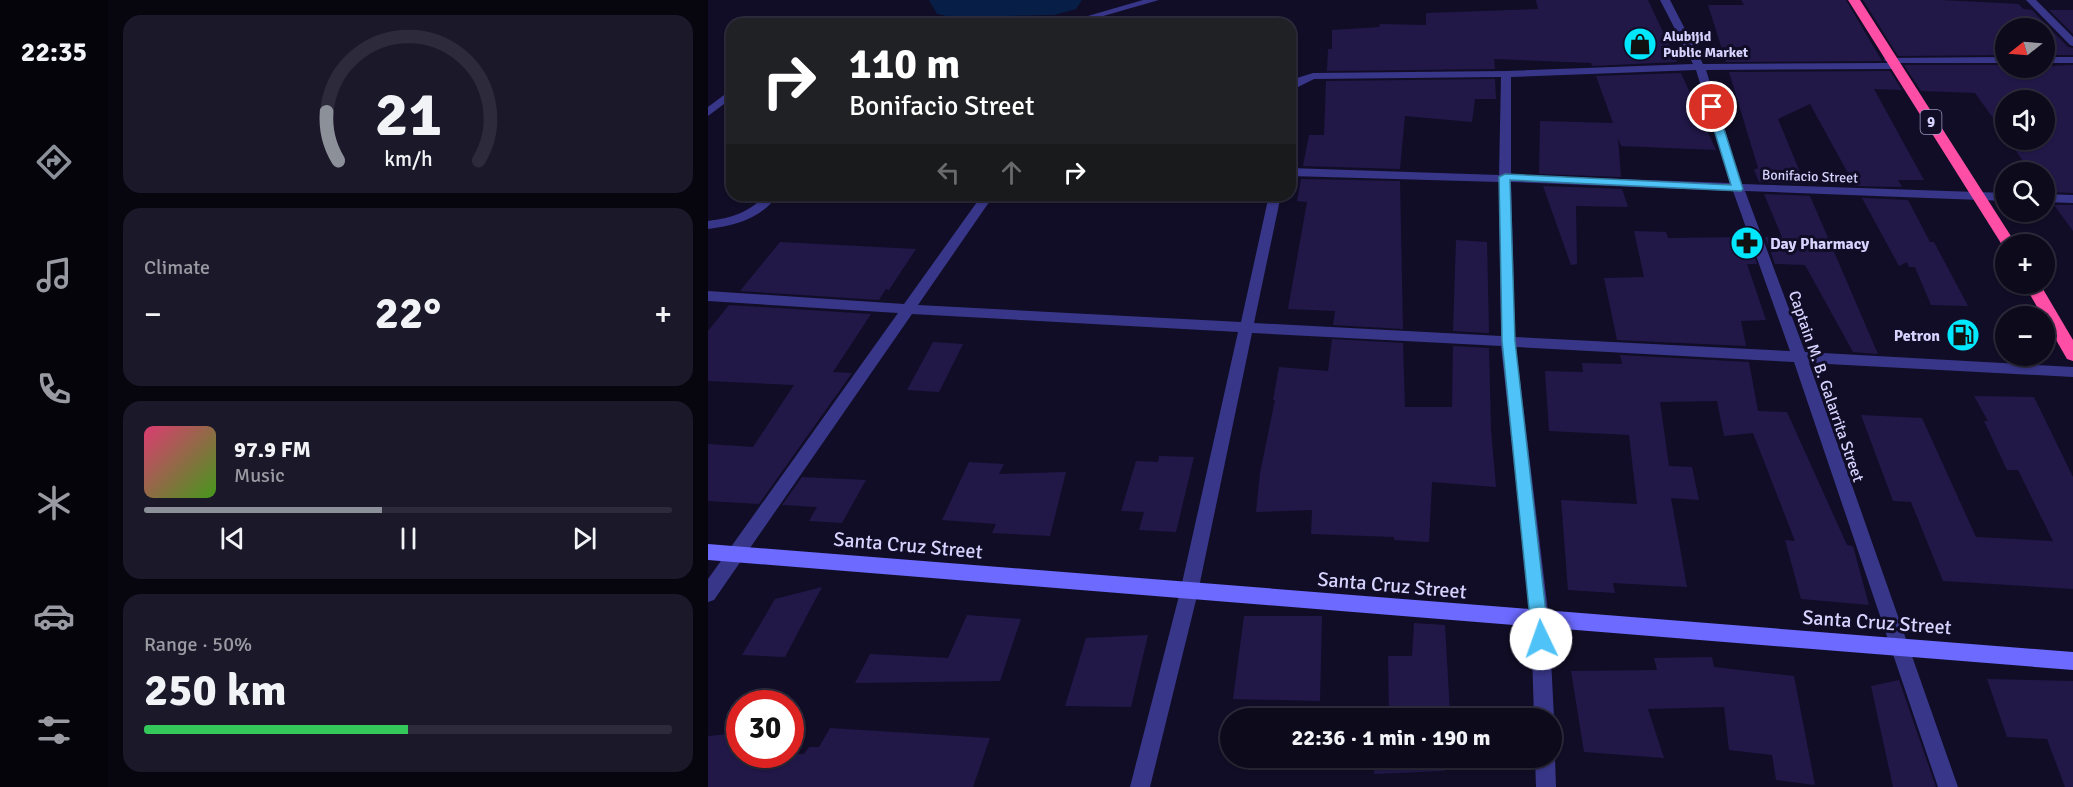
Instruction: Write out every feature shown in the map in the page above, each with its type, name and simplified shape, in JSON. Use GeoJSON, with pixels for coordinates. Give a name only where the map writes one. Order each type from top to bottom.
{"type":"FeatureCollection","features":[{"type":"Feature","properties":{"kind":"highway","name":"9"},"geometry":{"type":"LineString","coordinates":[[1854,0],[1891,63],[1981,196],[2003,234]]}},
{"type":"Feature","properties":{"kind":"highway"},"geometry":{"type":"LineString","coordinates":[[2038,294],[2073,355]]}},
{"type":"Feature","properties":{"kind":"street"},"geometry":{"type":"LineString","coordinates":[[1086,18],[1154,0]]}},
{"type":"Feature","properties":{"kind":"street","name":"Captain M. B. Galarrita Street"},"geometry":{"type":"LineString","coordinates":[[1665,0],[1700,67],[1738,189],[1800,359],[1948,787]]}},
{"type":"Feature","properties":{"kind":"street"},"geometry":{"type":"LineString","coordinates":[[2031,0],[2073,43]]}},
{"type":"Feature","properties":{"kind":"street"},"geometry":{"type":"LineString","coordinates":[[1296,82],[1313,76],[1506,75],[1700,67],[1995,60]]}},
{"type":"Feature","properties":{"kind":"street"},"geometry":{"type":"LineString","coordinates":[[2055,60],[2073,60]]}},
{"type":"Feature","properties":{"kind":"street"},"geometry":{"type":"LineString","coordinates":[[1506,75],[1508,341],[1540,620],[1544,708]]}},
{"type":"Feature","properties":{"kind":"street"},"geometry":{"type":"LineString","coordinates":[[708,113],[726,97]]}},
{"type":"Feature","properties":{"kind":"street","name":"Bonifacio Street"},"geometry":{"type":"LineString","coordinates":[[1296,172],[1505,177],[1738,189],[1995,197]]}},
{"type":"Feature","properties":{"kind":"street"},"geometry":{"type":"LineString","coordinates":[[2055,198],[2073,199]]}},
{"type":"Feature","properties":{"kind":"street"},"geometry":{"type":"LineString","coordinates":[[708,225],[733,222],[757,212],[767,201]]}},
{"type":"Feature","properties":{"kind":"street"},"geometry":{"type":"LineString","coordinates":[[708,594],[984,201]]}},
{"type":"Feature","properties":{"kind":"street"},"geometry":{"type":"LineString","coordinates":[[1140,787],[1189,592],[1274,201]]}},
{"type":"Feature","properties":{"kind":"street"},"geometry":{"type":"LineString","coordinates":[[710,298],[1800,359],[2073,372]]}},
{"type":"Feature","properties":{"kind":"street","name":"Santa Cruz Street"},"geometry":{"type":"LineString","coordinates":[[708,552],[2073,661]]}},
{"type":"Feature","properties":{"kind":"street"},"geometry":{"type":"LineString","coordinates":[[1545,768],[1546,787]]}},
{"type":"Feature","properties":{"kind":"building"},"geometry":{"type":"Polygon","coordinates":[[[1536,0],[1648,0],[1677,62],[1592,66],[1591,63],[1494,59],[1495,69],[1327,71],[1328,49],[1332,49],[1332,30],[1379,27],[1380,24],[1426,25],[1426,13],[1538,9],[1536,0]]]}},
{"type":"Feature","properties":{"kind":"building"},"geometry":{"type":"Polygon","coordinates":[[[1741,0],[1846,0],[1882,61],[1726,62],[1708,5],[1744,5],[1741,0]]]}},
{"type":"Feature","properties":{"kind":"building"},"geometry":{"type":"Polygon","coordinates":[[[1863,0],[1941,0],[2019,4],[2023,9],[2032,10],[2040,18],[1995,18],[1995,55],[1898,56],[1863,0]]]}},
{"type":"Feature","properties":{"kind":"building"},"geometry":{"type":"Polygon","coordinates":[[[2049,10],[2073,10],[2073,34],[2049,10]]]}},
{"type":"Feature","properties":{"kind":"building"},"geometry":{"type":"Polygon","coordinates":[[[2055,34],[2068,47],[2073,48],[2073,55],[2055,55],[2055,34]]]}},
{"type":"Feature","properties":{"kind":"building"},"geometry":{"type":"Polygon","coordinates":[[[1904,65],[1995,65],[1995,78],[2055,78],[2055,66],[2073,65],[2073,193],[2055,192],[2055,162],[2024,162],[2015,150],[2055,150],[2055,90],[1995,90],[1995,121],[1975,93],[1921,91],[1904,65]]]}},
{"type":"Feature","properties":{"kind":"building"},"geometry":{"type":"Polygon","coordinates":[[[1890,71],[1902,90],[1874,89],[1924,180],[1898,180],[1902,187],[1855,186],[1810,104],[1778,119],[1805,184],[1759,182],[1754,170],[1758,168],[1729,72],[1890,71]]]}},
{"type":"Feature","properties":{"kind":"building"},"geometry":{"type":"Polygon","coordinates":[[[1681,73],[1716,150],[1621,146],[1618,138],[1621,177],[1539,174],[1540,121],[1613,123],[1596,76],[1681,73]]]}},
{"type":"Feature","properties":{"kind":"building"},"geometry":{"type":"Polygon","coordinates":[[[1495,79],[1496,99],[1475,99],[1472,122],[1405,116],[1400,169],[1303,166],[1309,135],[1324,135],[1326,81],[1495,79]]]}},
{"type":"Feature","properties":{"kind":"building"},"geometry":{"type":"Polygon","coordinates":[[[1301,179],[1400,181],[1403,329],[1333,325],[1335,311],[1288,309],[1307,202],[1297,201],[1301,179]]]}},
{"type":"Feature","properties":{"kind":"building"},"geometry":{"type":"Polygon","coordinates":[[[1543,186],[1622,189],[1628,207],[1576,206],[1577,264],[1571,265],[1543,186]]]}},
{"type":"Feature","properties":{"kind":"building"},"geometry":{"type":"Polygon","coordinates":[[[1764,194],[1810,196],[1878,354],[1853,352],[1805,265],[1775,264],[1765,237],[1782,237],[1764,194]]]}},
{"type":"Feature","properties":{"kind":"building"},"geometry":{"type":"Polygon","coordinates":[[[1862,198],[1908,200],[1930,242],[1934,242],[1968,306],[1931,305],[1915,267],[1909,267],[1907,262],[1899,266],[1862,198]]]}},
{"type":"Feature","properties":{"kind":"building"},"geometry":{"type":"Polygon","coordinates":[[[2055,205],[2073,205],[2073,231],[2055,206],[2055,205]]]}},
{"type":"Feature","properties":{"kind":"building"},"geometry":{"type":"Polygon","coordinates":[[[1634,231],[1666,232],[1668,238],[1747,237],[1757,264],[1747,264],[1766,320],[1741,321],[1746,346],[1617,340],[1604,278],[1644,277],[1634,231]]]}},
{"type":"Feature","properties":{"kind":"building"},"geometry":{"type":"Polygon","coordinates":[[[1456,240],[1487,242],[1489,333],[1453,331],[1456,240]]]}},
{"type":"Feature","properties":{"kind":"building"},"geometry":{"type":"Polygon","coordinates":[[[780,242],[916,249],[889,290],[886,289],[879,300],[740,291],[780,242]]]}},
{"type":"Feature","properties":{"kind":"building"},"geometry":{"type":"Polygon","coordinates":[[[729,305],[871,314],[833,372],[852,373],[759,504],[708,501],[708,444],[753,447],[794,385],[708,381],[708,331],[729,305]]]}},
{"type":"Feature","properties":{"kind":"building"},"geometry":{"type":"Polygon","coordinates":[[[1332,339],[1403,343],[1405,407],[1452,407],[1453,346],[1489,348],[1491,430],[1496,487],[1432,482],[1429,542],[1394,540],[1394,537],[1311,534],[1312,510],[1256,512],[1260,473],[1275,400],[1273,400],[1279,367],[1328,371],[1332,339]]]}},
{"type":"Feature","properties":{"kind":"building"},"geometry":{"type":"Polygon","coordinates":[[[933,342],[963,344],[939,392],[907,390],[933,342]]]}},
{"type":"Feature","properties":{"kind":"building"},"geometry":{"type":"Polygon","coordinates":[[[1620,355],[1749,362],[1758,411],[1787,412],[1847,545],[1853,546],[1869,605],[1801,599],[1785,540],[1795,541],[1753,433],[1724,436],[1717,401],[1660,402],[1669,466],[1692,467],[1699,500],[1671,498],[1687,587],[1613,583],[1615,593],[1568,590],[1561,500],[1637,504],[1629,435],[1549,431],[1545,371],[1583,372],[1582,363],[1622,364],[1620,355]]]}},
{"type":"Feature","properties":{"kind":"building"},"geometry":{"type":"Polygon","coordinates":[[[1974,396],[2034,397],[2073,477],[2073,589],[1943,581],[1911,502],[1893,501],[1861,415],[1922,418],[1976,537],[2053,541],[2018,470],[2007,470],[1984,421],[1988,421],[1974,396]]]}},
{"type":"Feature","properties":{"kind":"building"},"geometry":{"type":"Polygon","coordinates":[[[1159,456],[1194,457],[1176,532],[1139,530],[1144,512],[1121,511],[1136,461],[1158,462],[1159,456]]]}},
{"type":"Feature","properties":{"kind":"building"},"geometry":{"type":"Polygon","coordinates":[[[969,462],[1004,464],[999,474],[1066,472],[1050,536],[992,533],[996,524],[942,520],[969,462]]]}},
{"type":"Feature","properties":{"kind":"building"},"geometry":{"type":"Polygon","coordinates":[[[802,477],[866,480],[842,523],[809,521],[817,507],[782,505],[802,477]]]}},
{"type":"Feature","properties":{"kind":"building"},"geometry":{"type":"Polygon","coordinates":[[[822,587],[785,657],[742,655],[775,599],[822,587]]]}},
{"type":"Feature","properties":{"kind":"building"},"geometry":{"type":"Polygon","coordinates":[[[967,615],[1021,619],[1000,681],[855,683],[870,654],[948,658],[967,615]]]}},
{"type":"Feature","properties":{"kind":"building"},"geometry":{"type":"Polygon","coordinates":[[[1244,616],[1322,616],[1320,701],[1233,699],[1244,616]]]}},
{"type":"Feature","properties":{"kind":"building"},"geometry":{"type":"Polygon","coordinates":[[[1414,623],[1445,625],[1450,708],[1389,708],[1388,656],[1412,656],[1414,623]]]}},
{"type":"Feature","properties":{"kind":"building"},"geometry":{"type":"Polygon","coordinates":[[[1148,635],[1131,707],[1065,706],[1086,638],[1148,635]]]}},
{"type":"Feature","properties":{"kind":"building"},"geometry":{"type":"Polygon","coordinates":[[[1712,657],[1714,667],[1794,676],[1815,785],[1776,780],[1772,755],[1729,750],[1724,707],[1648,709],[1664,758],[1584,752],[1571,671],[1657,670],[1654,658],[1712,657]]]}},
{"type":"Feature","properties":{"kind":"building"},"geometry":{"type":"Polygon","coordinates":[[[1987,679],[2073,681],[2073,787],[2065,787],[2047,739],[2007,737],[1987,679]]]}},
{"type":"Feature","properties":{"kind":"building"},"geometry":{"type":"Polygon","coordinates":[[[1899,680],[1936,787],[1893,787],[1871,686],[1899,680]]]}},
{"type":"Feature","properties":{"kind":"building"},"geometry":{"type":"Polygon","coordinates":[[[830,728],[990,738],[973,787],[708,787],[708,736],[726,734],[726,768],[804,768],[804,754],[809,747],[819,747],[830,728]]]}},
{"type":"Feature","properties":{"kind":"building"},"geometry":{"type":"Polygon","coordinates":[[[1374,768],[1445,768],[1445,771],[1374,774],[1374,768]]]}},
{"type":"Feature","properties":{"kind":"waterway"},"geometry":{"type":"LineString","coordinates":[[949,0],[951,5],[1054,3],[1062,0]]}},
{"type":"Feature","properties":{"kind":"place","name":"Alubijid Public Market"},"geometry":{"type":"Point","coordinates":[1640,44]}},
{"type":"Feature","properties":{"kind":"place","name":"Day Pharmacy"},"geometry":{"type":"Point","coordinates":[1747,243]}},
{"type":"Feature","properties":{"kind":"place","name":"Petron"},"geometry":{"type":"Point","coordinates":[1963,335]}},
{"type":"Feature","properties":{"kind":"route"},"geometry":{"type":"LineString","coordinates":[[1541,639],[1508,341],[1505,177],[1738,189],[1712,107]]}}]}
